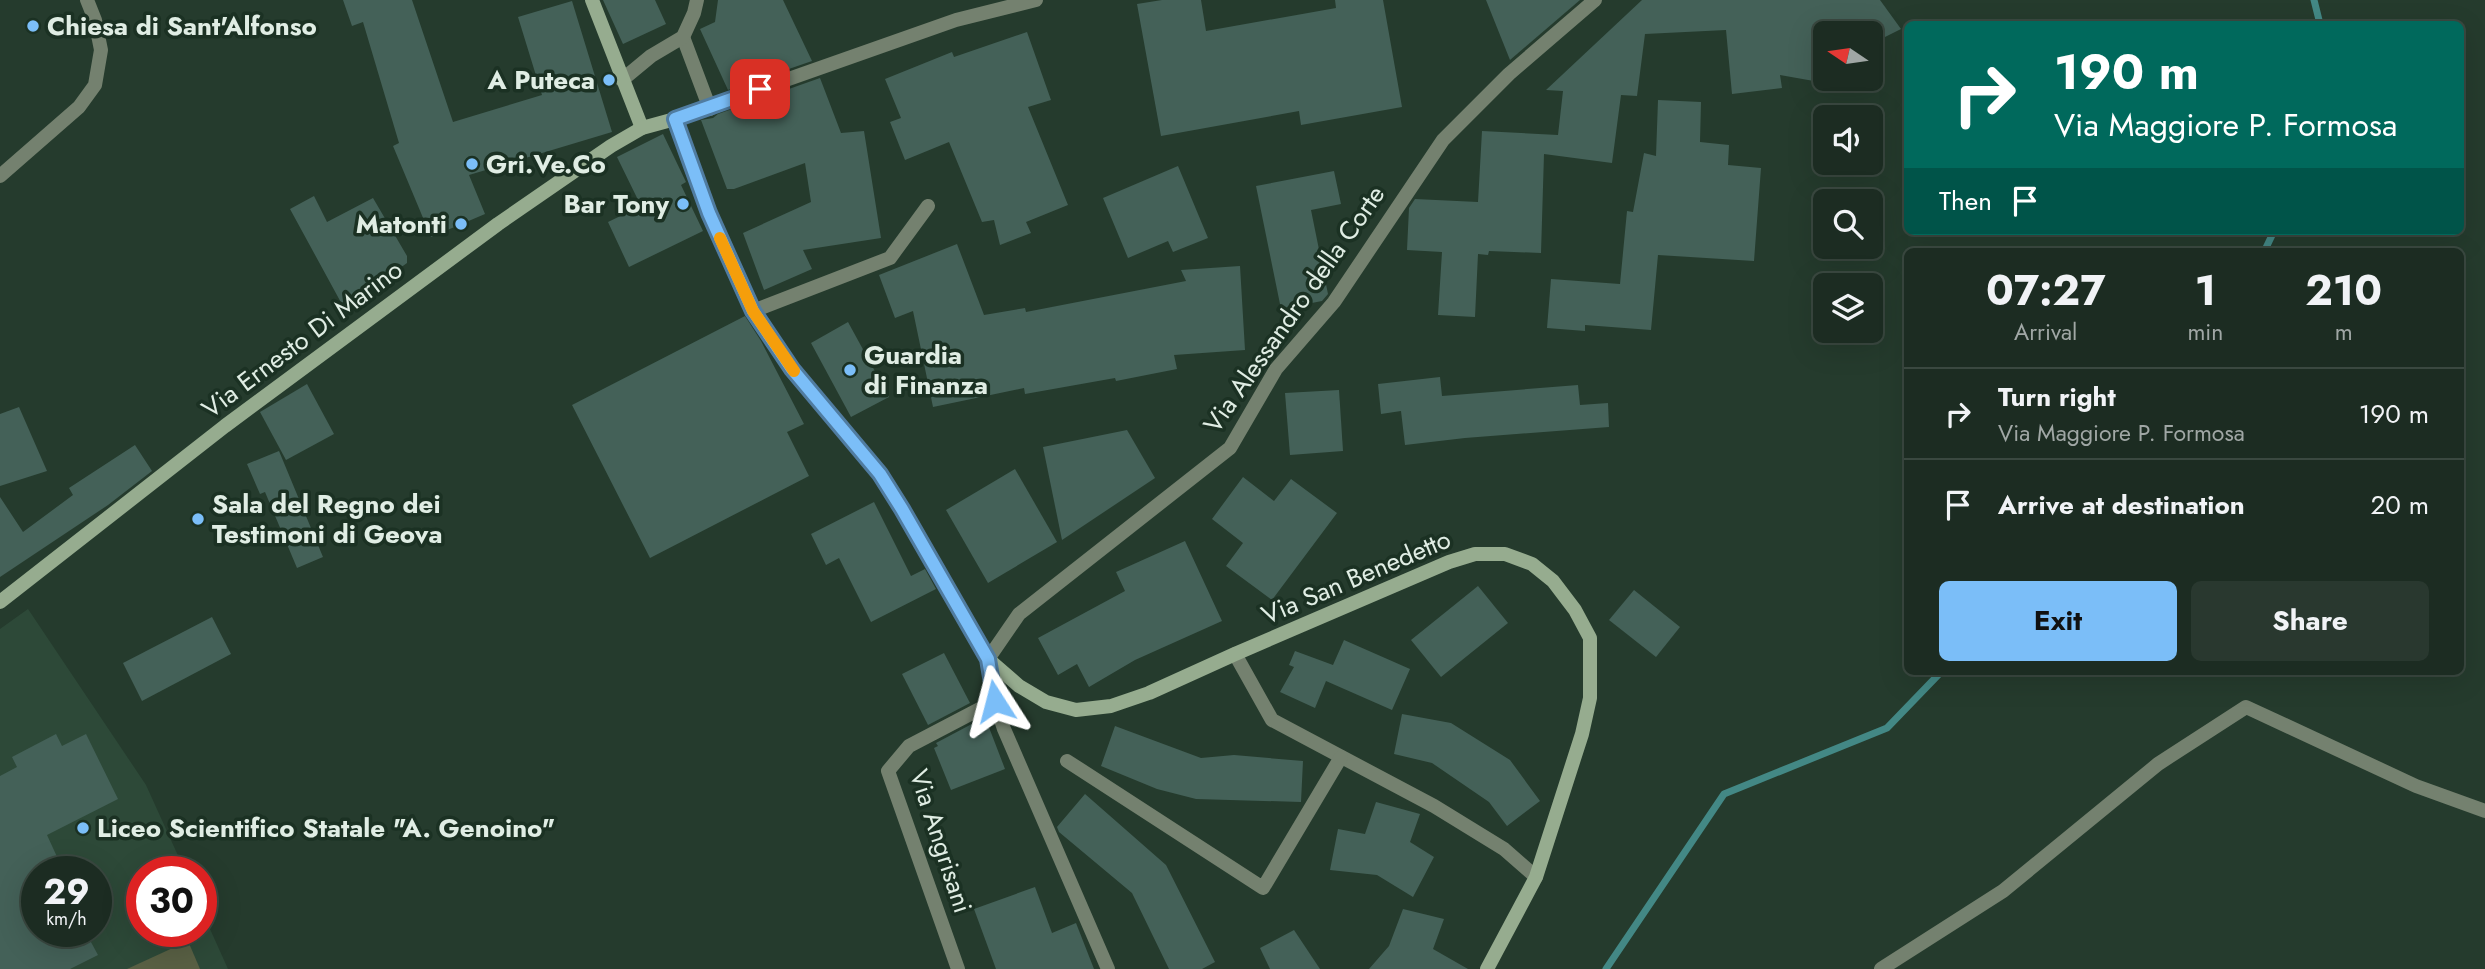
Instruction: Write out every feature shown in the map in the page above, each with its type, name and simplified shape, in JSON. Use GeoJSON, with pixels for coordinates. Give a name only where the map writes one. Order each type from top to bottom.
{"type":"FeatureCollection","features":[{"type":"Feature","properties":{"kind":"street"},"geometry":{"type":"LineString","coordinates":[[0,176],[79,107],[95,85],[101,50],[95,20],[87,0]]}},
{"type":"Feature","properties":{"kind":"street"},"geometry":{"type":"LineString","coordinates":[[592,0],[642,128]]}},
{"type":"Feature","properties":{"kind":"street"},"geometry":{"type":"LineString","coordinates":[[622,80],[651,56],[683,37],[697,0]]}},
{"type":"Feature","properties":{"kind":"street"},"geometry":{"type":"LineString","coordinates":[[675,119],[710,109],[810,70],[956,20],[1036,0]]}},
{"type":"Feature","properties":{"kind":"street","name":"Via Alessandro della Corte"},"geometry":{"type":"LineString","coordinates":[[988,659],[1019,614],[1230,447],[1276,369],[1334,302],[1443,140],[1508,74],[1595,0]]}},
{"type":"Feature","properties":{"kind":"street"},"geometry":{"type":"LineString","coordinates":[[683,37],[710,109]]}},
{"type":"Feature","properties":{"kind":"street","name":"Via San Benedetto"},"geometry":{"type":"LineString","coordinates":[[675,119],[709,213],[753,311],[792,369],[880,474],[988,659],[1019,685],[1046,702],[1076,710],[1111,706],[1149,694],[1449,562],[1475,554],[1505,554],[1532,564],[1553,581],[1575,610],[1590,638],[1590,698],[1582,734],[1536,877],[1487,969]]}},
{"type":"Feature","properties":{"kind":"street","name":"Via Ernesto Di Marino"},"geometry":{"type":"LineString","coordinates":[[0,602],[225,426],[611,145],[642,128],[675,119]]}},
{"type":"Feature","properties":{"kind":"street"},"geometry":{"type":"LineString","coordinates":[[753,311],[890,258],[928,206]]}},
{"type":"Feature","properties":{"kind":"street"},"geometry":{"type":"LineString","coordinates":[[1235,654],[1272,720],[1434,806],[1504,849],[1536,877]]}},
{"type":"Feature","properties":{"kind":"street"},"geometry":{"type":"LineString","coordinates":[[988,659],[995,701],[1030,795],[1108,969]]}},
{"type":"Feature","properties":{"kind":"street","name":"Via Angrisani"},"geometry":{"type":"LineString","coordinates":[[958,969],[888,771],[909,746],[995,701]]}},
{"type":"Feature","properties":{"kind":"street"},"geometry":{"type":"LineString","coordinates":[[1881,969],[2003,891],[2158,764],[2246,707],[2416,786],[2485,811]]}},
{"type":"Feature","properties":{"kind":"street"},"geometry":{"type":"LineString","coordinates":[[1067,761],[1264,888],[1341,757]]}},
{"type":"Feature","properties":{"kind":"shaded area","name":"Liceo Scientifico Statale \"A. Genoino\""},"geometry":{"type":"Polygon","coordinates":[[[28,609],[146,785],[178,856],[126,856],[126,947],[217,947],[217,945],[228,969],[0,969],[0,629],[28,609]]]}},
{"type":"Feature","properties":{"kind":"shaded area"},"geometry":{"type":"Polygon","coordinates":[[[175,947],[191,947],[200,969],[127,969],[175,947]]]}},
{"type":"Feature","properties":{"kind":"building"},"geometry":{"type":"Polygon","coordinates":[[[343,0],[412,0],[453,122],[542,95],[518,17],[572,1],[612,132],[469,175],[485,214],[431,237],[393,146],[399,143],[363,22],[352,26],[343,0]]]}},
{"type":"Feature","properties":{"kind":"building"},"geometry":{"type":"Polygon","coordinates":[[[603,0],[655,0],[666,24],[623,44],[603,0]]]}},
{"type":"Feature","properties":{"kind":"building"},"geometry":{"type":"Polygon","coordinates":[[[718,0],[783,0],[812,61],[728,90],[700,29],[715,22],[718,0]]]}},
{"type":"Feature","properties":{"kind":"building"},"geometry":{"type":"Polygon","coordinates":[[[1162,0],[1201,0],[1206,31],[1336,8],[1335,0],[1383,0],[1402,107],[1301,125],[1299,111],[1161,136],[1137,4],[1162,0]]]}},
{"type":"Feature","properties":{"kind":"building"},"geometry":{"type":"Polygon","coordinates":[[[1486,0],[1580,0],[1510,60],[1486,0]]]}},
{"type":"Feature","properties":{"kind":"building"},"geometry":{"type":"Polygon","coordinates":[[[1642,0],[1880,0],[1901,29],[1883,38],[1883,21],[1813,21],[1813,81],[1780,75],[1782,88],[1732,94],[1726,30],[1645,34],[1637,96],[1621,95],[1612,163],[1544,154],[1541,253],[1489,251],[1488,255],[1478,254],[1475,317],[1438,315],[1442,252],[1407,250],[1409,208],[1415,199],[1478,202],[1482,131],[1558,135],[1563,91],[1546,90],[1642,0]]]}},
{"type":"Feature","properties":{"kind":"building"},"geometry":{"type":"Polygon","coordinates":[[[1027,32],[1051,100],[1028,107],[1068,205],[1026,222],[1031,233],[1000,245],[994,220],[982,222],[949,142],[905,160],[890,122],[901,118],[885,79],[952,52],[954,57],[1027,32]]]}},
{"type":"Feature","properties":{"kind":"building"},"geometry":{"type":"Polygon","coordinates":[[[820,78],[841,133],[864,131],[881,238],[803,250],[812,269],[764,290],[743,233],[811,202],[805,163],[734,189],[727,189],[701,120],[713,118],[820,78]]]}},
{"type":"Feature","properties":{"kind":"building"},"geometry":{"type":"Polygon","coordinates":[[[1658,100],[1701,102],[1700,142],[1729,145],[1728,165],[1761,168],[1754,261],[1658,255],[1651,330],[1585,325],[1585,331],[1547,328],[1551,279],[1620,284],[1627,211],[1633,212],[1644,153],[1656,156],[1658,100]]]}},
{"type":"Feature","properties":{"kind":"building"},"geometry":{"type":"Polygon","coordinates":[[[663,134],[686,182],[681,185],[703,231],[629,267],[608,222],[641,206],[617,157],[663,134]]]}},
{"type":"Feature","properties":{"kind":"building"},"geometry":{"type":"Polygon","coordinates":[[[1178,166],[1208,238],[1173,252],[1168,241],[1128,258],[1103,198],[1178,166]]]}},
{"type":"Feature","properties":{"kind":"building"},"geometry":{"type":"Polygon","coordinates":[[[1334,171],[1341,204],[1311,210],[1328,294],[1322,301],[1281,309],[1256,186],[1334,171]]]}},
{"type":"Feature","properties":{"kind":"building"},"geometry":{"type":"Polygon","coordinates":[[[314,196],[327,222],[373,198],[407,256],[407,263],[344,308],[290,209],[314,196]]]}},
{"type":"Feature","properties":{"kind":"building"},"geometry":{"type":"Polygon","coordinates":[[[957,244],[984,315],[1025,308],[1026,312],[1186,281],[1181,270],[1240,266],[1245,350],[1174,355],[1177,369],[1025,394],[1024,388],[933,407],[913,311],[895,318],[879,275],[957,244]]]}},
{"type":"Feature","properties":{"kind":"building"},"geometry":{"type":"Polygon","coordinates":[[[745,316],[804,424],[787,432],[809,476],[650,558],[572,405],[745,316]]]}},
{"type":"Feature","properties":{"kind":"building","name":"Guardia di Finanza"},"geometry":{"type":"Polygon","coordinates":[[[848,322],[889,397],[851,417],[811,343],[848,322]]]}},
{"type":"Feature","properties":{"kind":"building"},"geometry":{"type":"Polygon","coordinates":[[[1440,377],[1442,396],[1578,385],[1580,405],[1608,403],[1609,427],[1405,445],[1401,411],[1381,414],[1378,384],[1440,377]]]}},
{"type":"Feature","properties":{"kind":"building"},"geometry":{"type":"Polygon","coordinates":[[[307,384],[334,434],[286,460],[260,412],[307,384]]]}},
{"type":"Feature","properties":{"kind":"building"},"geometry":{"type":"Polygon","coordinates":[[[1339,390],[1343,451],[1290,455],[1285,393],[1339,390]]]}},
{"type":"Feature","properties":{"kind":"building"},"geometry":{"type":"Polygon","coordinates":[[[19,407],[47,471],[0,486],[0,414],[19,407]]]}},
{"type":"Feature","properties":{"kind":"building"},"geometry":{"type":"Polygon","coordinates":[[[1127,430],[1155,478],[1062,540],[1043,447],[1127,430]]]}},
{"type":"Feature","properties":{"kind":"building"},"geometry":{"type":"Polygon","coordinates":[[[135,445],[152,471],[108,505],[0,577],[0,497],[23,532],[73,495],[69,488],[135,445]]]}},
{"type":"Feature","properties":{"kind":"building"},"geometry":{"type":"Polygon","coordinates":[[[279,451],[323,557],[297,568],[265,492],[260,494],[247,464],[279,451]]]}},
{"type":"Feature","properties":{"kind":"building"},"geometry":{"type":"Polygon","coordinates":[[[1015,469],[1057,542],[988,583],[946,510],[1015,469]]]}},
{"type":"Feature","properties":{"kind":"building"},"geometry":{"type":"Polygon","coordinates":[[[1243,477],[1274,501],[1291,479],[1337,513],[1272,600],[1226,566],[1243,543],[1212,519],[1243,477]]]}},
{"type":"Feature","properties":{"kind":"building"},"geometry":{"type":"Polygon","coordinates":[[[874,502],[911,576],[925,569],[936,589],[871,622],[839,558],[826,565],[811,534],[874,502]]]}},
{"type":"Feature","properties":{"kind":"building"},"geometry":{"type":"Polygon","coordinates":[[[1185,541],[1222,621],[1135,660],[1089,687],[1077,664],[1058,675],[1038,638],[1125,591],[1116,572],[1185,541]]]}},
{"type":"Feature","properties":{"kind":"building"},"geometry":{"type":"Polygon","coordinates":[[[1478,586],[1508,623],[1441,677],[1411,640],[1478,586]]]}},
{"type":"Feature","properties":{"kind":"building"},"geometry":{"type":"Polygon","coordinates":[[[1634,590],[1680,627],[1656,657],[1609,620],[1634,590]]]}},
{"type":"Feature","properties":{"kind":"building"},"geometry":{"type":"Polygon","coordinates":[[[212,617],[231,654],[142,701],[123,663],[212,617]]]}},
{"type":"Feature","properties":{"kind":"building"},"geometry":{"type":"Polygon","coordinates":[[[1344,640],[1410,669],[1392,710],[1326,681],[1315,708],[1280,692],[1294,667],[1289,665],[1295,651],[1333,665],[1344,640]]]}},
{"type":"Feature","properties":{"kind":"building"},"geometry":{"type":"Polygon","coordinates":[[[944,653],[970,703],[928,725],[902,674],[944,653]]]}},
{"type":"Feature","properties":{"kind":"building"},"geometry":{"type":"Polygon","coordinates":[[[1402,714],[1451,723],[1510,760],[1540,801],[1507,826],[1489,802],[1432,763],[1394,754],[1402,714]]]}},
{"type":"Feature","properties":{"kind":"building"},"geometry":{"type":"Polygon","coordinates":[[[985,717],[1005,769],[951,790],[934,748],[938,746],[936,743],[985,717]]]}},
{"type":"Feature","properties":{"kind":"building"},"geometry":{"type":"Polygon","coordinates":[[[1115,726],[1201,758],[1234,755],[1303,761],[1301,802],[1196,799],[1157,789],[1101,766],[1115,726]]]}},
{"type":"Feature","properties":{"kind":"building"},"geometry":{"type":"Polygon","coordinates":[[[56,734],[62,746],[86,734],[118,799],[47,835],[57,856],[21,856],[21,947],[94,947],[98,955],[70,969],[0,969],[0,776],[17,767],[12,757],[56,734]]]}},
{"type":"Feature","properties":{"kind":"building"},"geometry":{"type":"Polygon","coordinates":[[[1085,794],[1166,865],[1215,962],[1202,969],[1169,969],[1132,893],[1059,832],[1057,827],[1085,794]]]}},
{"type":"Feature","properties":{"kind":"building"},"geometry":{"type":"Polygon","coordinates":[[[1376,802],[1420,814],[1410,842],[1434,857],[1413,897],[1377,875],[1330,870],[1338,829],[1365,834],[1376,802]]]}},
{"type":"Feature","properties":{"kind":"building"},"geometry":{"type":"Polygon","coordinates":[[[1035,887],[1052,933],[1076,923],[1094,969],[996,969],[974,909],[1035,887]]]}},
{"type":"Feature","properties":{"kind":"building"},"geometry":{"type":"Polygon","coordinates":[[[1403,909],[1444,919],[1433,949],[1468,969],[1369,969],[1389,946],[1403,909]]]}},
{"type":"Feature","properties":{"kind":"building"},"geometry":{"type":"Polygon","coordinates":[[[1294,930],[1320,969],[1270,969],[1260,948],[1294,930]]]}},
{"type":"Feature","properties":{"kind":"waterway"},"geometry":{"type":"LineString","coordinates":[[2314,0],[2319,21]]}},
{"type":"Feature","properties":{"kind":"waterway"},"geometry":{"type":"LineString","coordinates":[[2266,248],[2272,235]]}},
{"type":"Feature","properties":{"kind":"waterway"},"geometry":{"type":"LineString","coordinates":[[1606,969],[1724,794],[1887,728],[1938,675]]}},
{"type":"Feature","properties":{"kind":"slow traffic"},"geometry":{"type":"LineString","coordinates":[[720,238],[753,311],[794,371]]}},
{"type":"Feature","properties":{"kind":"place","name":"Chiesa di Sant'Alfonso"},"geometry":{"type":"Point","coordinates":[33,26]}},
{"type":"Feature","properties":{"kind":"place","name":"A Puteca"},"geometry":{"type":"Point","coordinates":[609,80]}},
{"type":"Feature","properties":{"kind":"place","name":"Gri.Ve.Co"},"geometry":{"type":"Point","coordinates":[472,164]}},
{"type":"Feature","properties":{"kind":"place","name":"Bar Tony"},"geometry":{"type":"Point","coordinates":[683,204]}},
{"type":"Feature","properties":{"kind":"place","name":"Matonti"},"geometry":{"type":"Point","coordinates":[461,224]}},
{"type":"Feature","properties":{"kind":"place","name":"Guardia di Finanza"},"geometry":{"type":"Point","coordinates":[850,370]}},
{"type":"Feature","properties":{"kind":"place","name":"Sala del Regno dei Testimoni di Geova"},"geometry":{"type":"Point","coordinates":[198,519]}},
{"type":"Feature","properties":{"kind":"place","name":"Liceo Scientifico Statale \"A. Genoino\""},"geometry":{"type":"Point","coordinates":[83,828]}},
{"type":"Feature","properties":{"kind":"route"},"geometry":{"type":"LineString","coordinates":[[760,89],[710,109],[675,119],[709,213],[753,311],[792,369],[880,474],[902,509],[988,659],[995,701]]}}]}
